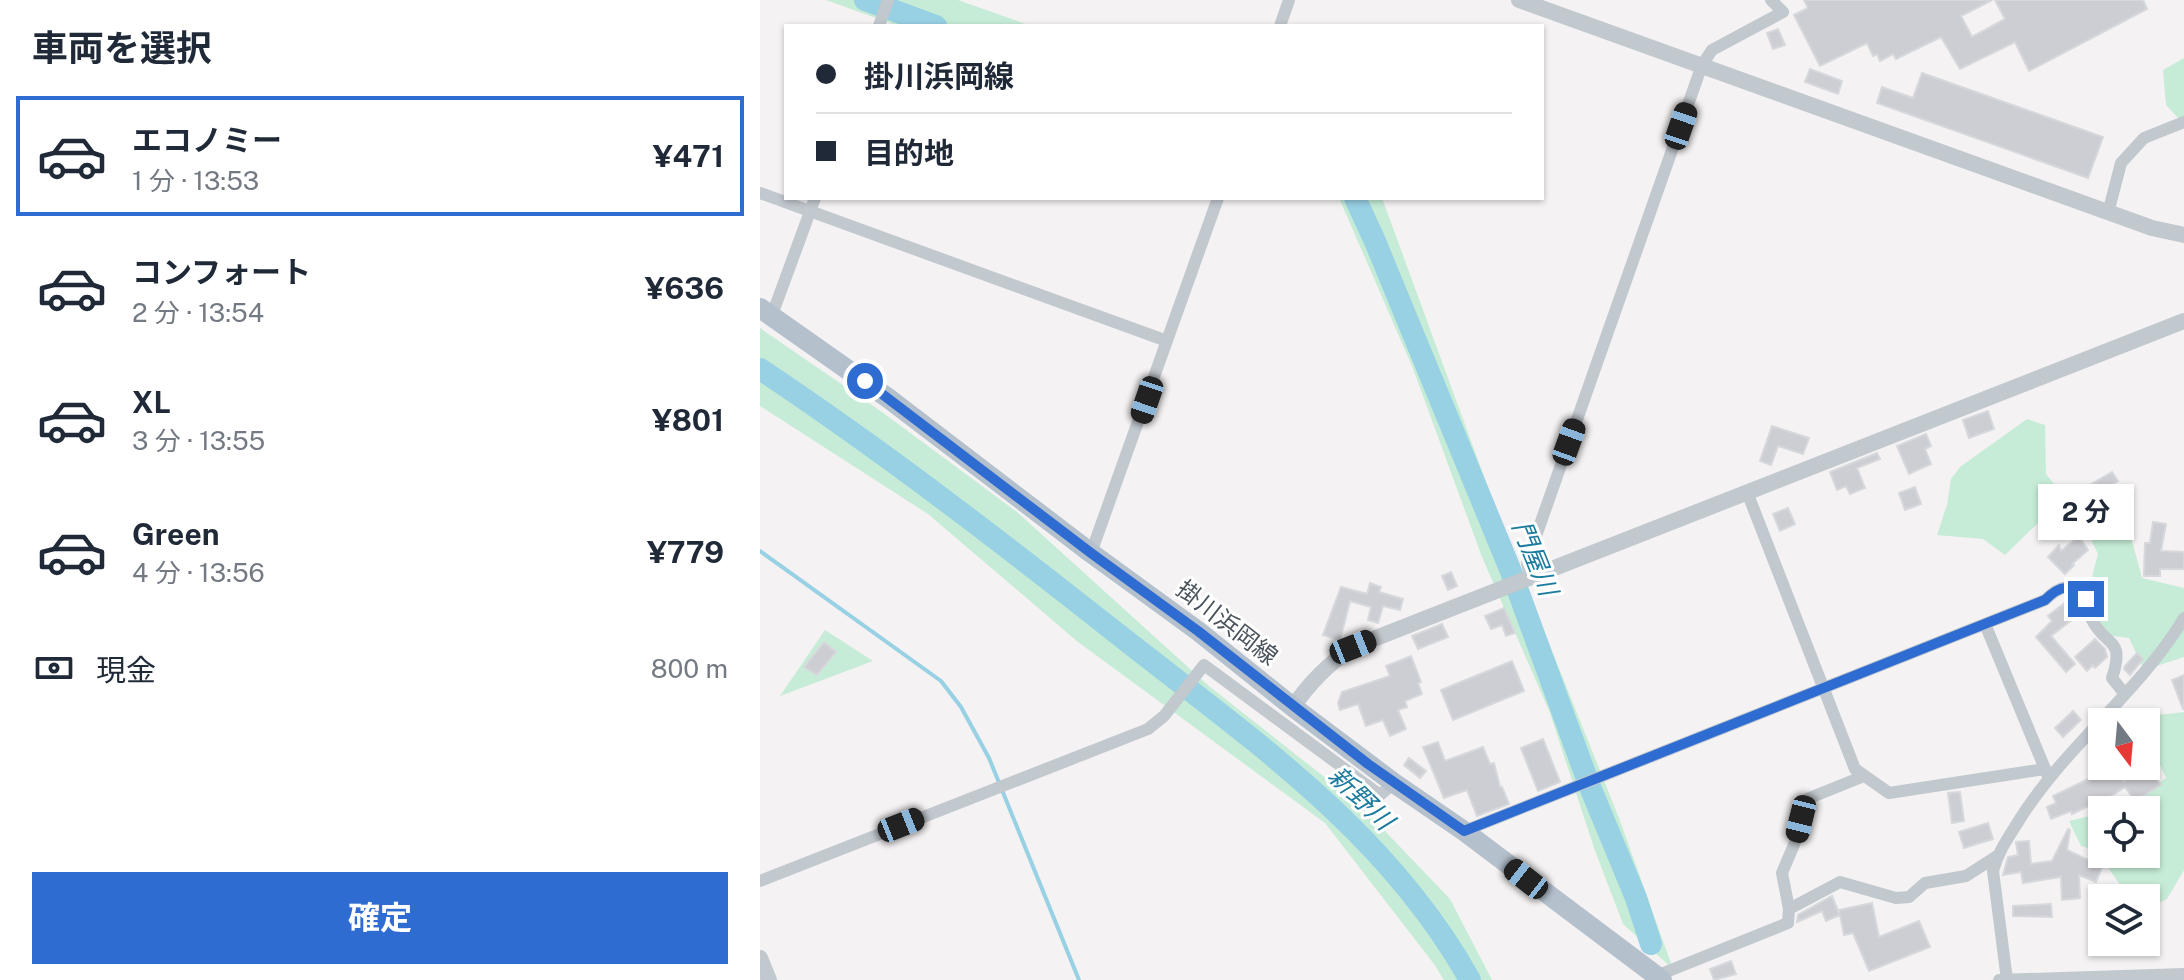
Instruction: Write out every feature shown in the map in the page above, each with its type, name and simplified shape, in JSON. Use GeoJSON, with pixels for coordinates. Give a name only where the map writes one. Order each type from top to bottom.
{"type":"FeatureCollection","features":[{"type":"Feature","properties":{"kind":"main road","name":"掛川浜岡線"},"geometry":{"type":"LineString","coordinates":[[766,312],[888,398],[1394,783],[1464,831],[1659,978]]}},
{"type":"Feature","properties":{"kind":"street"},"geometry":{"type":"LineString","coordinates":[[880,24],[888,0]]}},
{"type":"Feature","properties":{"kind":"street"},"geometry":{"type":"LineString","coordinates":[[1281,24],[1289,0]]}},
{"type":"Feature","properties":{"kind":"street"},"geometry":{"type":"LineString","coordinates":[[1519,0],[2108,213],[2184,235]]}},
{"type":"Feature","properties":{"kind":"street"},"geometry":{"type":"LineString","coordinates":[[1530,576],[1527,563],[1530,553],[1702,65],[1712,50],[1783,12],[1771,0]]}},
{"type":"Feature","properties":{"kind":"street"},"geometry":{"type":"LineString","coordinates":[[2108,213],[2121,163],[2144,138],[2184,122]]}},
{"type":"Feature","properties":{"kind":"street"},"geometry":{"type":"LineString","coordinates":[[760,193],[1167,341]]}},
{"type":"Feature","properties":{"kind":"street"},"geometry":{"type":"LineString","coordinates":[[766,312],[814,200]]}},
{"type":"Feature","properties":{"kind":"street"},"geometry":{"type":"LineString","coordinates":[[1091,553],[1217,200]]}},
{"type":"Feature","properties":{"kind":"street"},"geometry":{"type":"LineString","coordinates":[[1293,707],[1311,681],[1353,647],[2184,321]]}},
{"type":"Feature","properties":{"kind":"street"},"geometry":{"type":"LineString","coordinates":[[1747,492],[1855,769],[1889,793],[1944,782],[2047,774]]}},
{"type":"Feature","properties":{"kind":"street"},"geometry":{"type":"LineString","coordinates":[[1464,831],[2045,600],[2056,588],[2063,586],[2078,590],[2086,599],[2091,618],[2117,649],[2118,660],[2112,678],[2124,693]]}},
{"type":"Feature","properties":{"kind":"street"},"geometry":{"type":"LineString","coordinates":[[2184,618],[2124,693],[2047,774],[1997,856],[1993,871],[2004,980],[2184,974]]}},
{"type":"Feature","properties":{"kind":"street"},"geometry":{"type":"LineString","coordinates":[[1985,624],[2047,774]]}},
{"type":"Feature","properties":{"kind":"street"},"geometry":{"type":"LineString","coordinates":[[760,881],[1148,729],[1164,716],[1204,665],[1380,795],[1394,783]]}},
{"type":"Feature","properties":{"kind":"street"},"geometry":{"type":"LineString","coordinates":[[1659,978],[1788,923],[1789,909],[1782,873],[1796,840],[1807,799],[1864,776]]}},
{"type":"Feature","properties":{"kind":"street"},"geometry":{"type":"LineString","coordinates":[[1789,909],[1840,882],[1896,898],[1909,897],[1925,883],[1966,876],[1997,856]]}},
{"type":"Feature","properties":{"kind":"street"},"geometry":{"type":"LineString","coordinates":[[760,958],[769,980]]}},
{"type":"Feature","properties":{"kind":"green space"},"geometry":{"type":"Polygon","coordinates":[[[826,0],[958,0],[1025,24],[892,24],[826,0]]]}},
{"type":"Feature","properties":{"kind":"green space"},"geometry":{"type":"Polygon","coordinates":[[[2184,58],[2184,117],[2179,119],[2166,105],[2163,70],[2184,58]]]}},
{"type":"Feature","properties":{"kind":"green space"},"geometry":{"type":"Polygon","coordinates":[[[1340,200],[1383,200],[1504,531],[1619,818],[1673,969],[1623,924],[1594,848],[1550,713],[1482,557],[1412,366],[1340,200]]]}},
{"type":"Feature","properties":{"kind":"green space"},"geometry":{"type":"Polygon","coordinates":[[[760,328],[882,412],[1017,512],[1210,687],[1361,806],[1450,899],[1492,980],[1444,980],[1325,823],[1078,642],[928,514],[760,406],[760,328]]]}},
{"type":"Feature","properties":{"kind":"green space"},"geometry":{"type":"Polygon","coordinates":[[[2027,419],[2045,425],[2046,474],[2068,501],[2123,507],[2142,578],[2184,588],[2184,657],[2144,670],[2129,638],[2105,635],[2086,599],[2098,554],[2084,525],[2048,513],[2005,555],[1983,539],[1937,535],[1947,505],[1951,479],[1960,467],[2027,419]]]}},
{"type":"Feature","properties":{"kind":"green space"},"geometry":{"type":"Polygon","coordinates":[[[825,630],[873,661],[780,696],[825,630]]]}},
{"type":"Feature","properties":{"kind":"green space"},"geometry":{"type":"Polygon","coordinates":[[[2184,712],[2184,870],[2167,899],[2160,902],[2160,884],[2119,884],[2109,868],[2160,868],[2160,796],[2139,796],[2166,778],[2160,765],[2160,715],[2184,712]]]}},
{"type":"Feature","properties":{"kind":"green space"},"geometry":{"type":"Polygon","coordinates":[[[2088,816],[2088,848],[2081,846],[2069,821],[2088,816]]]}},
{"type":"Feature","properties":{"kind":"building"},"geometry":{"type":"Polygon","coordinates":[[[1804,0],[1992,0],[1961,16],[1972,37],[2005,19],[1995,0],[2143,0],[2147,9],[2029,71],[2015,42],[1960,69],[1941,37],[1896,59],[1893,54],[1880,61],[1877,54],[1873,56],[1867,43],[1820,66],[1794,15],[1808,8],[1804,0]]]}},
{"type":"Feature","properties":{"kind":"building"},"geometry":{"type":"Polygon","coordinates":[[[1778,29],[1785,45],[1773,49],[1767,33],[1778,29]]]}},
{"type":"Feature","properties":{"kind":"building"},"geometry":{"type":"Polygon","coordinates":[[[1810,69],[1842,81],[1838,94],[1805,82],[1810,69]]]}},
{"type":"Feature","properties":{"kind":"building"},"geometry":{"type":"Polygon","coordinates":[[[1922,73],[2103,137],[2088,178],[1877,103],[1882,87],[1913,98],[1922,73]]]}},
{"type":"Feature","properties":{"kind":"building"},"geometry":{"type":"Polygon","coordinates":[[[1988,411],[1994,429],[1969,438],[1963,420],[1988,411]]]}},
{"type":"Feature","properties":{"kind":"building"},"geometry":{"type":"Polygon","coordinates":[[[1772,426],[1809,438],[1803,454],[1778,446],[1771,465],[1760,461],[1772,426]]]}},
{"type":"Feature","properties":{"kind":"building"},"geometry":{"type":"Polygon","coordinates":[[[1926,434],[1931,446],[1925,449],[1931,464],[1909,474],[1897,446],[1926,434]]]}},
{"type":"Feature","properties":{"kind":"building"},"geometry":{"type":"Polygon","coordinates":[[[1877,453],[1880,459],[1857,468],[1865,488],[1850,494],[1846,486],[1837,490],[1830,472],[1877,453]]]}},
{"type":"Feature","properties":{"kind":"building"},"geometry":{"type":"Polygon","coordinates":[[[2112,472],[2118,481],[2109,487],[2112,492],[2094,503],[2091,498],[2075,505],[2071,496],[2112,472]]]}},
{"type":"Feature","properties":{"kind":"building"},"geometry":{"type":"Polygon","coordinates":[[[1915,487],[1921,504],[1905,510],[1899,493],[1915,487]]]}},
{"type":"Feature","properties":{"kind":"building"},"geometry":{"type":"Polygon","coordinates":[[[1788,508],[1795,524],[1780,531],[1773,514],[1788,508]]]}},
{"type":"Feature","properties":{"kind":"building"},"geometry":{"type":"Polygon","coordinates":[[[2153,522],[2166,524],[2161,551],[2184,552],[2184,569],[2160,569],[2160,576],[2144,576],[2145,543],[2150,543],[2153,522]]]}},
{"type":"Feature","properties":{"kind":"building"},"geometry":{"type":"Polygon","coordinates":[[[2079,536],[2088,550],[2065,574],[2048,557],[2059,545],[2061,551],[2079,536]]]}},
{"type":"Feature","properties":{"kind":"building"},"geometry":{"type":"Polygon","coordinates":[[[1451,572],[1457,586],[1448,590],[1442,576],[1451,572]]]}},
{"type":"Feature","properties":{"kind":"building"},"geometry":{"type":"Polygon","coordinates":[[[1370,583],[1381,587],[1379,592],[1403,599],[1400,610],[1383,606],[1378,623],[1368,620],[1371,607],[1350,601],[1340,640],[1323,635],[1341,587],[1367,594],[1370,583]]]}},
{"type":"Feature","properties":{"kind":"building"},"geometry":{"type":"Polygon","coordinates":[[[2066,602],[2077,616],[2051,636],[2075,664],[2066,672],[2036,637],[2052,621],[2048,616],[2066,602]]]}},
{"type":"Feature","properties":{"kind":"building"},"geometry":{"type":"Polygon","coordinates":[[[1504,608],[1515,633],[1506,636],[1502,625],[1491,629],[1485,616],[1504,608]]]}},
{"type":"Feature","properties":{"kind":"building"},"geometry":{"type":"Polygon","coordinates":[[[1442,624],[1448,637],[1418,649],[1412,636],[1442,624]]]}},
{"type":"Feature","properties":{"kind":"building"},"geometry":{"type":"Polygon","coordinates":[[[2095,639],[2105,649],[2107,657],[2087,671],[2075,657],[2095,639]]]}},
{"type":"Feature","properties":{"kind":"building"},"geometry":{"type":"Polygon","coordinates":[[[824,642],[836,652],[817,675],[804,667],[824,642]]]}},
{"type":"Feature","properties":{"kind":"building"},"geometry":{"type":"Polygon","coordinates":[[[2137,653],[2143,659],[2130,675],[2124,669],[2137,653]]]}},
{"type":"Feature","properties":{"kind":"building"},"geometry":{"type":"Polygon","coordinates":[[[1411,656],[1422,694],[1405,701],[1407,707],[1398,710],[1406,729],[1390,736],[1383,720],[1366,726],[1358,704],[1340,710],[1338,703],[1342,692],[1390,676],[1386,666],[1411,656]]]}},
{"type":"Feature","properties":{"kind":"building"},"geometry":{"type":"Polygon","coordinates":[[[1512,661],[1524,691],[1453,720],[1441,690],[1512,661]]]}},
{"type":"Feature","properties":{"kind":"building"},"geometry":{"type":"Polygon","coordinates":[[[2184,675],[2184,709],[2183,709],[2172,680],[2184,675]]]}},
{"type":"Feature","properties":{"kind":"building"},"geometry":{"type":"Polygon","coordinates":[[[2073,711],[2081,720],[2063,737],[2055,728],[2073,711]]]}},
{"type":"Feature","properties":{"kind":"building"},"geometry":{"type":"Polygon","coordinates":[[[1543,739],[1560,782],[1538,791],[1521,748],[1543,739]]]}},
{"type":"Feature","properties":{"kind":"building"},"geometry":{"type":"Polygon","coordinates":[[[1438,742],[1445,761],[1483,747],[1490,764],[1494,763],[1500,787],[1509,804],[1477,816],[1467,790],[1444,798],[1423,747],[1438,742]]]}},
{"type":"Feature","properties":{"kind":"building"},"geometry":{"type":"Polygon","coordinates":[[[1409,758],[1426,771],[1420,778],[1404,765],[1409,758]]]}},
{"type":"Feature","properties":{"kind":"building"},"geometry":{"type":"Polygon","coordinates":[[[2088,779],[2158,780],[2161,785],[2143,796],[2131,796],[2125,787],[2112,796],[2088,796],[2088,806],[2051,819],[2047,807],[2056,803],[2053,796],[2088,779]]]}},
{"type":"Feature","properties":{"kind":"building"},"geometry":{"type":"Polygon","coordinates":[[[1960,792],[1964,821],[1952,823],[1948,793],[1960,792]]]}},
{"type":"Feature","properties":{"kind":"building"},"geometry":{"type":"Polygon","coordinates":[[[1988,823],[1993,839],[1964,848],[1959,832],[1988,823]]]}},
{"type":"Feature","properties":{"kind":"building"},"geometry":{"type":"Polygon","coordinates":[[[2068,829],[2067,850],[2088,860],[2088,868],[2102,868],[2096,882],[2079,875],[2080,898],[2062,900],[2061,877],[2023,883],[2021,872],[2003,875],[2008,857],[2018,855],[2016,842],[2029,841],[2031,864],[2052,861],[2068,829]]]}},
{"type":"Feature","properties":{"kind":"building"},"geometry":{"type":"Polygon","coordinates":[[[1832,896],[1839,913],[1839,910],[1872,903],[1879,937],[1919,921],[1930,947],[1869,971],[1853,933],[1844,935],[1840,915],[1826,921],[1822,911],[1797,922],[1798,915],[1832,896]]]}},
{"type":"Feature","properties":{"kind":"building"},"geometry":{"type":"Polygon","coordinates":[[[2051,904],[2052,917],[2013,916],[2013,906],[2051,904]]]}},
{"type":"Feature","properties":{"kind":"building"},"geometry":{"type":"Polygon","coordinates":[[[1731,961],[1736,974],[1714,980],[1710,969],[1731,961]]]}},
{"type":"Feature","properties":{"kind":"waterway","name":"門屋川"},"geometry":{"type":"LineString","coordinates":[[865,0],[931,24]]}},
{"type":"Feature","properties":{"kind":"waterway","name":"門屋川"},"geometry":{"type":"LineString","coordinates":[[1356,200],[1510,569],[1651,944]]}},
{"type":"Feature","properties":{"kind":"waterway","name":"新野川"},"geometry":{"type":"LineString","coordinates":[[760,369],[945,500],[1269,753],[1359,834],[1400,879],[1437,927],[1470,980]]}},
{"type":"Feature","properties":{"kind":"waterway"},"geometry":{"type":"LineString","coordinates":[[760,551],[941,681],[961,707],[989,758],[1079,980]]}},
{"type":"Feature","properties":{"kind":"route"},"geometry":{"type":"LineString","coordinates":[[865,381],[1198,631],[1368,764],[1464,831],[2045,600],[2056,588],[2063,586],[2078,590],[2086,599]]}}]}
